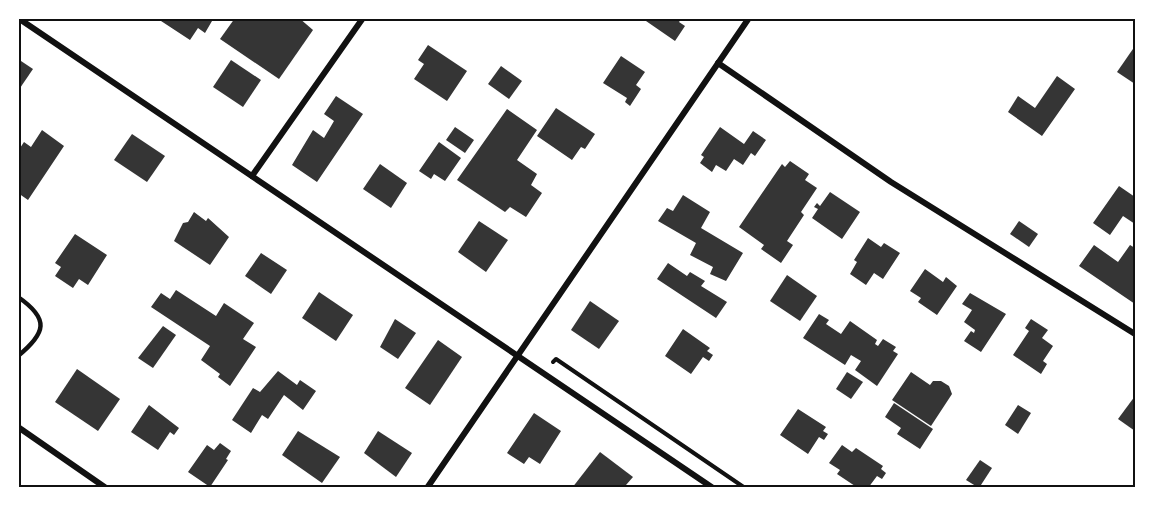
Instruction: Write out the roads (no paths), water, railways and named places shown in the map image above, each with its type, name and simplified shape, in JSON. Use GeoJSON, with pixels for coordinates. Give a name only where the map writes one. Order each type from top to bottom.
{"type":"FeatureCollection","features":[{"type":"Feature","properties":{"kind":"street"},"geometry":{"type":"LineString","coordinates":[[18,18],[713,488]]}},
{"type":"Feature","properties":{"kind":"street"},"geometry":{"type":"LineString","coordinates":[[252,176],[363,18]]}},
{"type":"Feature","properties":{"kind":"street"},"geometry":{"type":"LineString","coordinates":[[427,488],[749,18]]}},
{"type":"Feature","properties":{"kind":"street"},"geometry":{"type":"LineString","coordinates":[[718,63],[891,182],[1135,334]]}},
{"type":"Feature","properties":{"kind":"street"},"geometry":{"type":"LineString","coordinates":[[18,427],[106,488]]}},
{"type":"Feature","properties":{"kind":"lane"},"geometry":{"type":"LineString","coordinates":[[18,297],[34,308],[40,328],[36,341],[18,356]]}}]}
